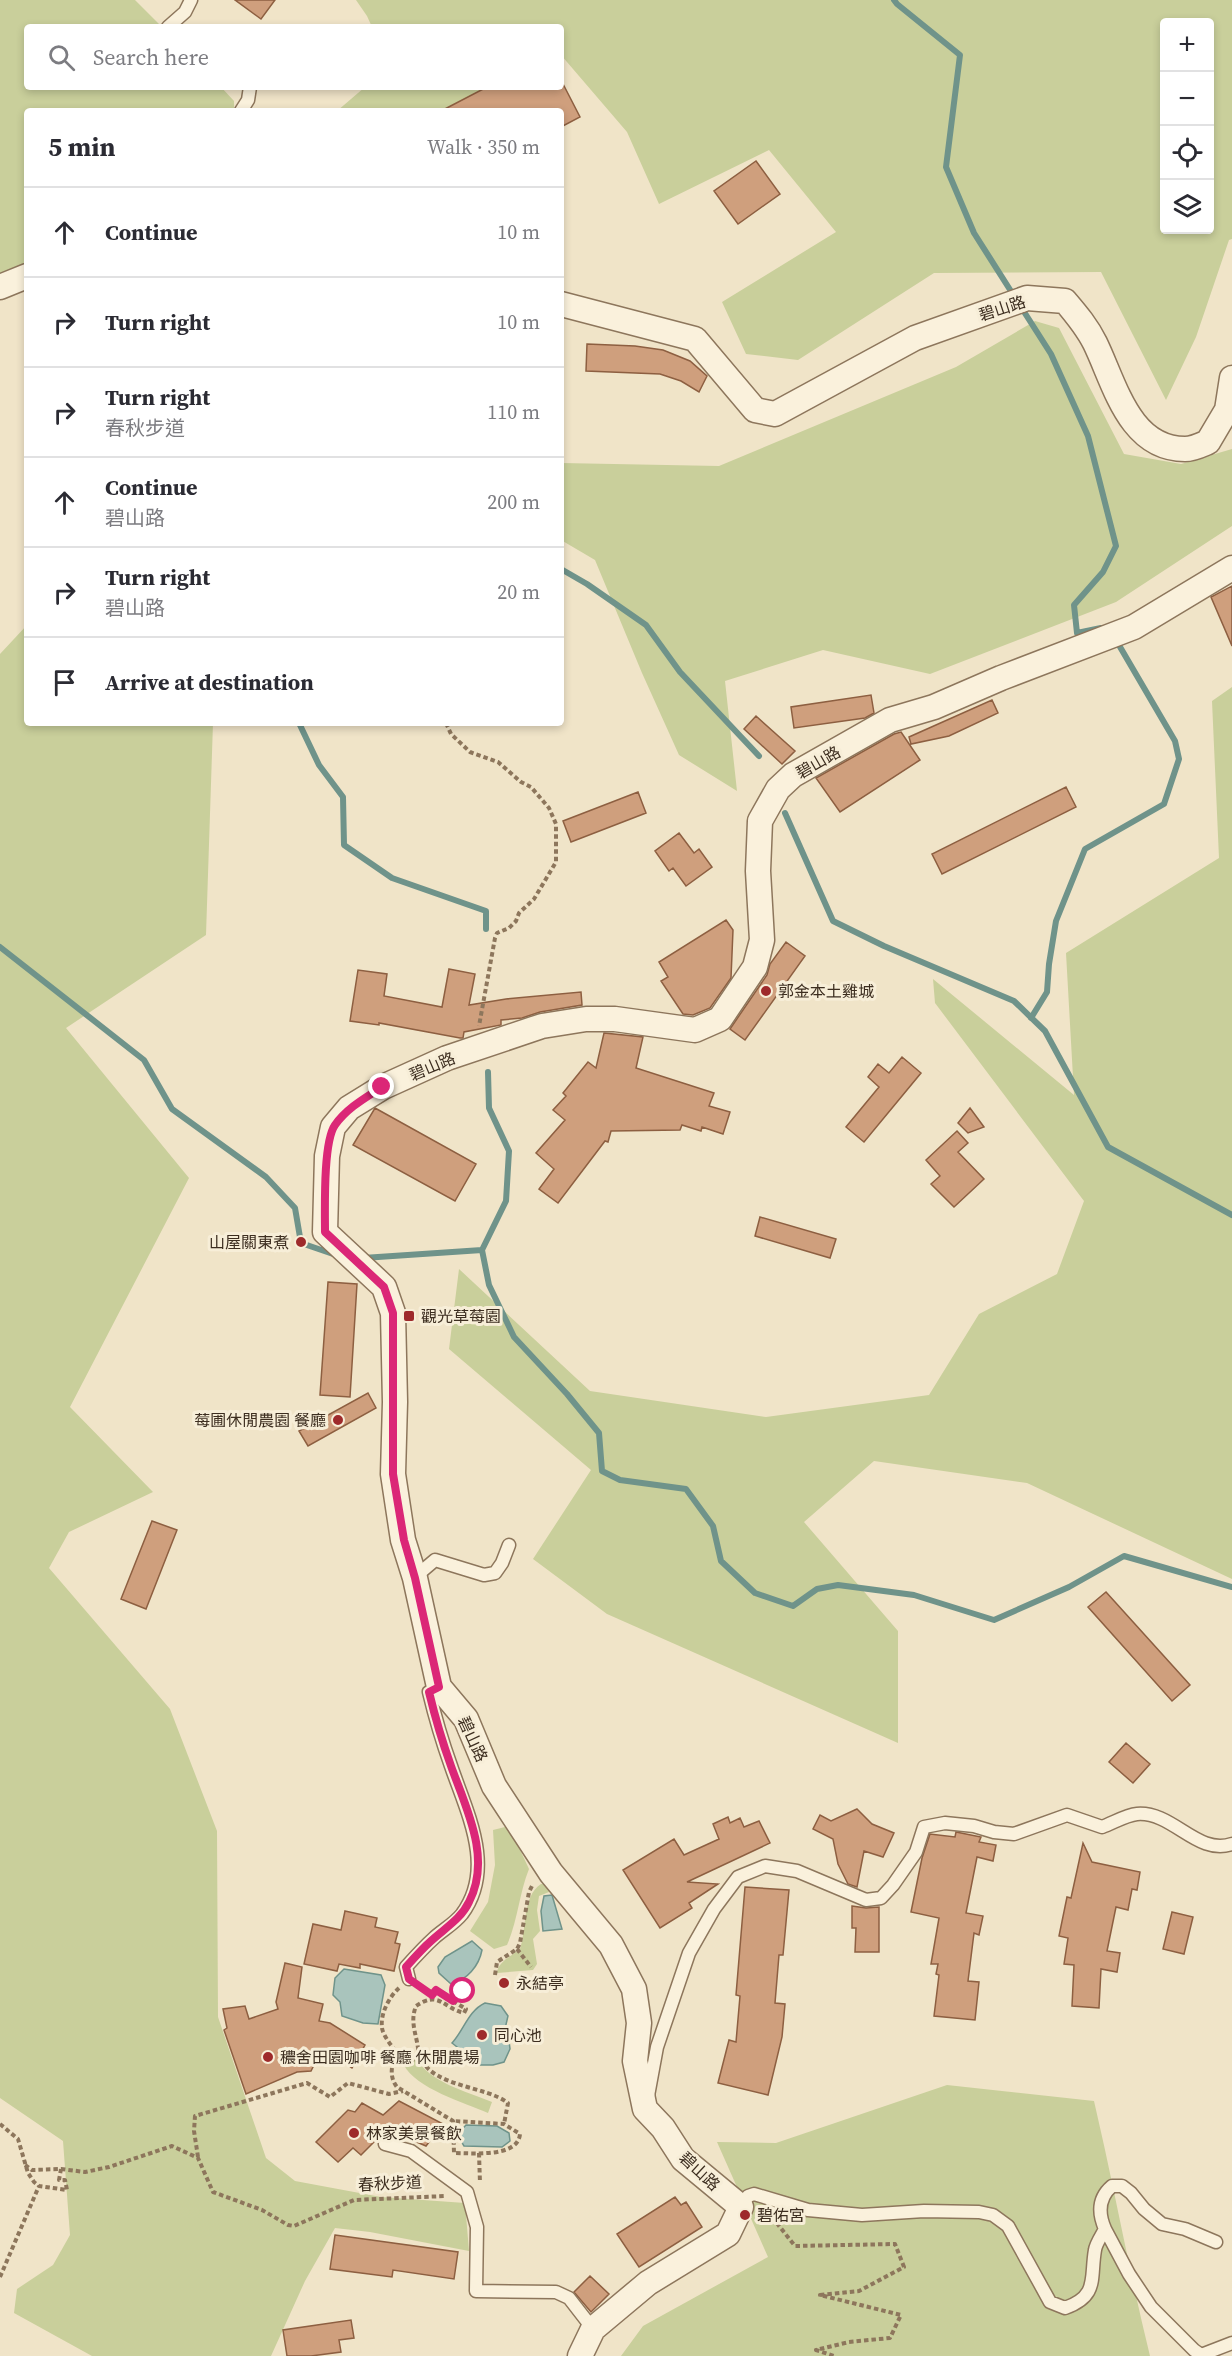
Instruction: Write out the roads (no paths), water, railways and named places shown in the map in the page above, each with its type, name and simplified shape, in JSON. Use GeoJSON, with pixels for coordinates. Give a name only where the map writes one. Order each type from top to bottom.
{"type":"FeatureCollection","features":[{"type":"Feature","properties":{"kind":"street"},"geometry":{"type":"LineString","coordinates":[[0,287],[24,277]]}},
{"type":"Feature","properties":{"kind":"street","name":"碧山路"},"geometry":{"type":"LineString","coordinates":[[564,305],[694,339],[754,410],[776,414],[915,338],[1028,298],[1065,301],[1083,322],[1123,406],[1138,428],[1160,445],[1187,449],[1208,442],[1227,410],[1232,378]]}},
{"type":"Feature","properties":{"kind":"street","name":"碧山路"},"geometry":{"type":"LineString","coordinates":[[741,2207],[683,2159],[663,2128],[645,2109],[635,2061],[639,2023],[634,1989],[611,1945],[551,1873],[494,1785],[466,1719],[439,1687],[415,1577],[404,1540],[393,1474],[393,1313],[384,1287],[325,1232],[327,1156],[333,1127],[349,1108],[382,1087],[447,1058],[543,1026],[586,1019],[615,1019],[694,1030],[720,1019],[755,967],[762,940],[758,871],[760,821],[778,789],[793,775],[890,720],[934,707],[1001,678],[1134,627],[1232,568]]}},
{"type":"Feature","properties":{"kind":"street"},"geometry":{"type":"LineString","coordinates":[[580,2356],[593,2329],[648,2283],[728,2234],[741,2207]]}},
{"type":"Feature","properties":{"kind":"lane"},"geometry":{"type":"LineString","coordinates":[[171,24],[185,12],[191,0]]}},
{"type":"Feature","properties":{"kind":"lane"},"geometry":{"type":"LineString","coordinates":[[243,108],[248,100],[250,90]]}},
{"type":"Feature","properties":{"kind":"lane"},"geometry":{"type":"LineString","coordinates":[[415,1577],[435,1560],[484,1575],[495,1573],[509,1545]]}},
{"type":"Feature","properties":{"kind":"lane"},"geometry":{"type":"LineString","coordinates":[[411,1980],[406,1967],[419,1952],[460,1916],[470,1901],[477,1879],[478,1853],[473,1828],[436,1722],[429,1692],[439,1687]]}},
{"type":"Feature","properties":{"kind":"lane"},"geometry":{"type":"LineString","coordinates":[[645,2109],[657,2047],[689,1953],[714,1909],[738,1877],[765,1866],[797,1871],[866,1900],[881,1898],[916,1852],[924,1827],[945,1823],[1014,1834],[1067,1815],[1102,1827],[1136,1814],[1160,1817],[1201,1842],[1222,1848],[1232,1844]]}},
{"type":"Feature","properties":{"kind":"lane"},"geometry":{"type":"LineString","coordinates":[[385,2144],[411,2151],[467,2192],[477,2227],[476,2290],[556,2292],[568,2298],[593,2329]]}},
{"type":"Feature","properties":{"kind":"lane"},"geometry":{"type":"LineString","coordinates":[[1216,2242],[1185,2229],[1162,2224],[1122,2186],[1112,2186],[1104,2193],[1100,2204],[1101,2219],[1105,2229],[1129,2274],[1151,2307],[1201,2355],[1232,2343]]}},
{"type":"Feature","properties":{"kind":"lane"},"geometry":{"type":"LineString","coordinates":[[741,2207],[748,2196],[754,2194],[808,2210],[862,2215],[924,2211],[979,2212],[993,2215],[1008,2226],[1050,2302],[1065,2308],[1083,2299],[1090,2288],[1094,2271],[1095,2249],[1105,2229]]}},
{"type":"Feature","properties":{"kind":"water"},"geometry":{"type":"Polygon","coordinates":[[[552,1895],[562,1929],[543,1931],[541,1911],[544,1896],[552,1895]]]}},
{"type":"Feature","properties":{"kind":"water"},"geometry":{"type":"Polygon","coordinates":[[[472,1941],[482,1950],[478,1962],[467,1976],[451,1984],[439,1973],[438,1967],[445,1957],[472,1941]]]}},
{"type":"Feature","properties":{"kind":"water"},"geometry":{"type":"Polygon","coordinates":[[[344,1969],[381,1975],[385,1985],[378,2024],[363,2023],[342,2016],[340,2002],[333,1995],[335,1978],[344,1969]]]}},
{"type":"Feature","properties":{"kind":"water","name":"同心池"},"geometry":{"type":"Polygon","coordinates":[[[485,2003],[501,2006],[508,2016],[504,2033],[509,2041],[510,2049],[504,2062],[493,2065],[480,2065],[452,2043],[474,2011],[485,2003]]]}},
{"type":"Feature","properties":{"kind":"water"},"geometry":{"type":"Polygon","coordinates":[[[466,2125],[497,2126],[509,2133],[510,2141],[502,2147],[464,2146],[460,2135],[466,2125]]]}},
{"type":"Feature","properties":{"kind":"waterway"},"geometry":{"type":"LineString","coordinates":[[894,0],[960,55],[946,167],[974,233],[1014,296]]}},
{"type":"Feature","properties":{"kind":"waterway"},"geometry":{"type":"LineString","coordinates":[[1021,307],[1051,354],[1088,436],[1116,546],[1103,572],[1074,605],[1077,633],[1101,628]]}},
{"type":"Feature","properties":{"kind":"waterway"},"geometry":{"type":"LineString","coordinates":[[564,571],[646,625],[680,672],[759,756]]}},
{"type":"Feature","properties":{"kind":"waterway"},"geometry":{"type":"LineString","coordinates":[[1031,1018],[1047,992],[1056,921],[1085,849],[1164,804],[1179,759],[1175,741],[1116,640]]}},
{"type":"Feature","properties":{"kind":"waterway"},"geometry":{"type":"LineString","coordinates":[[300,726],[319,765],[343,797],[344,845],[392,878],[486,911],[486,929]]}},
{"type":"Feature","properties":{"kind":"waterway"},"geometry":{"type":"LineString","coordinates":[[785,813],[833,921],[884,946],[1014,1001],[1045,1031],[1108,1147],[1232,1215]]}},
{"type":"Feature","properties":{"kind":"waterway"},"geometry":{"type":"LineString","coordinates":[[0,947],[144,1060],[172,1109],[266,1177],[295,1208],[301,1243],[336,1255]]}},
{"type":"Feature","properties":{"kind":"waterway"},"geometry":{"type":"LineString","coordinates":[[488,1072],[489,1108],[509,1151],[506,1201],[482,1250],[489,1285],[514,1337],[567,1394],[599,1433],[602,1471],[620,1480],[686,1489],[713,1526],[721,1561],[755,1593],[793,1606],[817,1589],[838,1585],[914,1595],[994,1620],[1069,1587],[1124,1556],[1232,1587]]}},
{"type":"Feature","properties":{"kind":"waterway"},"geometry":{"type":"LineString","coordinates":[[363,1258],[482,1250]]}},
{"type":"Feature","properties":{"kind":"place","name":"郭金本土雞城"},"geometry":{"type":"Point","coordinates":[766,991]}},
{"type":"Feature","properties":{"kind":"place","name":"山屋關東煮"},"geometry":{"type":"Point","coordinates":[301,1242]}},
{"type":"Feature","properties":{"kind":"place","name":"觀光草莓園"},"geometry":{"type":"Point","coordinates":[409,1316]}},
{"type":"Feature","properties":{"kind":"place","name":"莓圃休閒農園 餐廳"},"geometry":{"type":"Point","coordinates":[338,1420]}},
{"type":"Feature","properties":{"kind":"place","name":"永結亭"},"geometry":{"type":"Point","coordinates":[504,1983]}},
{"type":"Feature","properties":{"kind":"place","name":"同心池"},"geometry":{"type":"Point","coordinates":[482,2035]}},
{"type":"Feature","properties":{"kind":"place","name":"穠舍田園咖啡 餐廳 休閒農場"},"geometry":{"type":"Point","coordinates":[268,2057]}},
{"type":"Feature","properties":{"kind":"place","name":"林家美景餐飲"},"geometry":{"type":"Point","coordinates":[354,2133]}},
{"type":"Feature","properties":{"kind":"place","name":"碧佑宮"},"geometry":{"type":"Point","coordinates":[745,2215]}}]}
